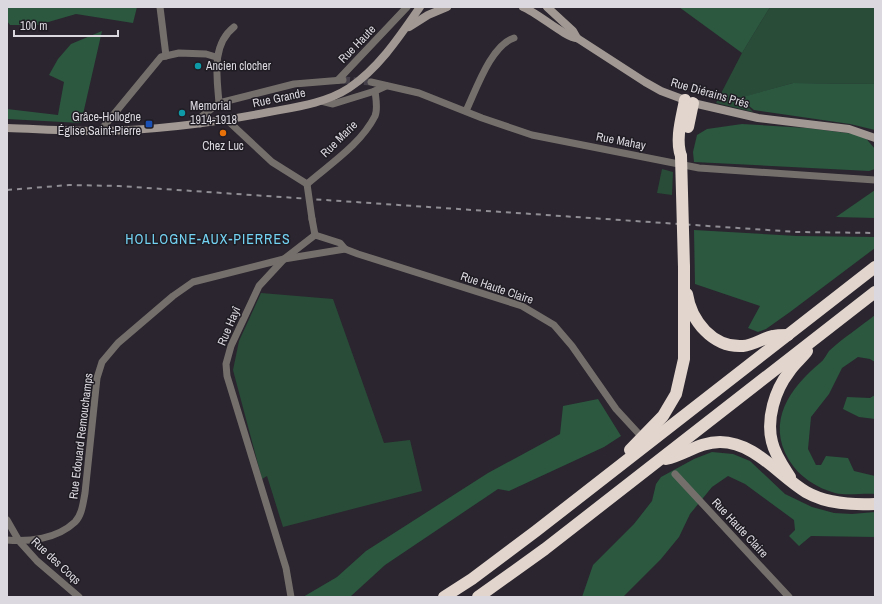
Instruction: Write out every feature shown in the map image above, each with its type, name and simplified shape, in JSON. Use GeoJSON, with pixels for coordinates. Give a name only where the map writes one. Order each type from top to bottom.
{"type":"FeatureCollection","features":[{"type":"Feature","properties":{"kind":"highway"},"geometry":{"type":"LineString","coordinates":[[620,466],[630,448],[663,416],[676,394],[684,359],[684,269],[681,152],[689,101]]}},
{"type":"Feature","properties":{"kind":"highway"},"geometry":{"type":"LineString","coordinates":[[444,597],[478,574],[620,466],[875,267]]}},
{"type":"Feature","properties":{"kind":"highway"},"geometry":{"type":"LineString","coordinates":[[684,269],[689,302],[693,313],[700,327],[719,341],[743,346],[772,336],[788,335]]}},
{"type":"Feature","properties":{"kind":"highway"},"geometry":{"type":"LineString","coordinates":[[478,597],[545,549],[875,292]]}},
{"type":"Feature","properties":{"kind":"highway"},"geometry":{"type":"LineString","coordinates":[[793,481],[779,461],[772,441],[771,414],[779,389],[786,377],[819,336]]}},
{"type":"Feature","properties":{"kind":"highway"},"geometry":{"type":"LineString","coordinates":[[657,461],[671,458],[703,443],[722,442],[746,448],[806,491],[824,499],[847,504],[875,504]]}},
{"type":"Feature","properties":{"kind":"main road","name":"Rue Grande"},"geometry":{"type":"LineString","coordinates":[[7,128],[100,131],[200,124],[321,101],[342,92],[361,79],[407,29],[420,7]]}},
{"type":"Feature","properties":{"kind":"main road"},"geometry":{"type":"LineString","coordinates":[[407,29],[428,14],[447,7]]}},
{"type":"Feature","properties":{"kind":"main road","name":"Rue Diérains Prés"},"geometry":{"type":"LineString","coordinates":[[523,7],[543,18],[569,37],[576,38],[645,82],[689,101],[758,118],[849,129],[875,138]]}},
{"type":"Feature","properties":{"kind":"main road","name":"Rue Diérains Prés"},"geometry":{"type":"LineString","coordinates":[[547,7],[573,31],[576,38]]}},
{"type":"Feature","properties":{"kind":"street"},"geometry":{"type":"LineString","coordinates":[[160,7],[166,56]]}},
{"type":"Feature","properties":{"kind":"street","name":"Rue Haute"},"geometry":{"type":"LineString","coordinates":[[219,103],[294,84],[340,80],[407,7]]}},
{"type":"Feature","properties":{"kind":"street"},"geometry":{"type":"LineString","coordinates":[[200,124],[201,117],[219,103],[216,57],[228,32],[234,27]]}},
{"type":"Feature","properties":{"kind":"street"},"geometry":{"type":"LineString","coordinates":[[466,111],[496,51],[504,42],[514,38]]}},
{"type":"Feature","properties":{"kind":"street"},"geometry":{"type":"LineString","coordinates":[[100,131],[161,57],[179,53],[206,54],[216,57]]}},
{"type":"Feature","properties":{"kind":"street","name":"Rue Mahay"},"geometry":{"type":"LineString","coordinates":[[370,82],[419,93],[532,134],[699,168],[875,180]]}},
{"type":"Feature","properties":{"kind":"street"},"geometry":{"type":"LineString","coordinates":[[321,101],[333,104],[386,86]]}},
{"type":"Feature","properties":{"kind":"street","name":"Rue Marie"},"geometry":{"type":"LineString","coordinates":[[307,184],[361,136],[375,115],[377,103],[375,91]]}},
{"type":"Feature","properties":{"kind":"street"},"geometry":{"type":"LineString","coordinates":[[227,120],[272,162],[307,184],[315,235]]}},
{"type":"Feature","properties":{"kind":"street","name":"Rue Haute Claire"},"geometry":{"type":"LineString","coordinates":[[315,235],[340,243],[345,249],[358,254],[522,306],[537,314],[554,325],[572,346],[616,409],[639,434]]}},
{"type":"Feature","properties":{"kind":"street","name":"Rue Hayî"},"geometry":{"type":"LineString","coordinates":[[291,597],[286,568],[227,376],[226,364],[231,346],[259,286],[284,259],[315,235]]}},
{"type":"Feature","properties":{"kind":"street","name":"Rue Edouard Remouchamps"},"geometry":{"type":"LineString","coordinates":[[7,540],[19,541],[44,538],[75,522],[82,509],[98,378],[102,362],[118,343],[173,296],[193,282],[284,259],[345,249]]}},
{"type":"Feature","properties":{"kind":"street","name":"Rue Haute Claire"},"geometry":{"type":"LineString","coordinates":[[675,474],[789,597]]}},
{"type":"Feature","properties":{"kind":"street","name":"Rue des Coqs"},"geometry":{"type":"LineString","coordinates":[[7,520],[19,541],[37,561],[78,597]]}},
{"type":"Feature","properties":{"kind":"green space"},"geometry":{"type":"Polygon","coordinates":[[[7,7],[137,7],[133,23],[76,14],[38,25],[10,25],[7,21],[7,7]]]}},
{"type":"Feature","properties":{"kind":"green space"},"geometry":{"type":"Polygon","coordinates":[[[679,7],[770,7],[742,53],[679,7]]]}},
{"type":"Feature","properties":{"kind":"green space"},"geometry":{"type":"Polygon","coordinates":[[[770,7],[875,7],[875,84],[793,83],[740,98],[753,112],[716,103],[742,53],[770,7]]]}},
{"type":"Feature","properties":{"kind":"green space"},"geometry":{"type":"Polygon","coordinates":[[[102,31],[81,123],[7,119],[7,109],[58,115],[64,82],[49,75],[58,59],[71,44],[102,31]]]}},
{"type":"Feature","properties":{"kind":"green space"},"geometry":{"type":"Polygon","coordinates":[[[793,83],[875,84],[875,130],[850,124],[754,110],[739,98],[793,83]]]}},
{"type":"Feature","properties":{"kind":"green space"},"geometry":{"type":"Polygon","coordinates":[[[742,124],[807,128],[863,135],[875,149],[875,169],[869,171],[694,162],[693,152],[697,135],[707,129],[742,124]]]}},
{"type":"Feature","properties":{"kind":"green space"},"geometry":{"type":"Polygon","coordinates":[[[662,169],[673,172],[672,195],[657,193],[662,169]]]}},
{"type":"Feature","properties":{"kind":"green space"},"geometry":{"type":"Polygon","coordinates":[[[875,190],[875,218],[836,217],[875,190]]]}},
{"type":"Feature","properties":{"kind":"green space"},"geometry":{"type":"Polygon","coordinates":[[[694,230],[797,236],[875,237],[875,248],[790,312],[766,329],[758,332],[748,328],[760,306],[695,284],[694,230]]]}},
{"type":"Feature","properties":{"kind":"green space"},"geometry":{"type":"Polygon","coordinates":[[[261,293],[333,299],[384,443],[410,440],[422,491],[283,527],[267,476],[262,479],[233,370],[239,341],[261,293]]]}},
{"type":"Feature","properties":{"kind":"green space"},"geometry":{"type":"Polygon","coordinates":[[[875,315],[875,362],[870,359],[858,357],[842,368],[829,394],[811,417],[808,449],[816,465],[821,465],[826,456],[848,458],[854,471],[875,476],[875,494],[835,493],[815,485],[803,477],[793,466],[782,446],[780,432],[781,419],[791,394],[799,383],[824,359],[829,351],[875,315]]]}},
{"type":"Feature","properties":{"kind":"green space"},"geometry":{"type":"Polygon","coordinates":[[[875,395],[875,419],[859,417],[843,409],[847,397],[870,398],[875,395]]]}},
{"type":"Feature","properties":{"kind":"green space"},"geometry":{"type":"Polygon","coordinates":[[[598,399],[621,436],[604,447],[509,491],[498,489],[385,565],[350,597],[303,597],[337,577],[366,551],[488,473],[560,434],[563,406],[598,399]]]}},
{"type":"Feature","properties":{"kind":"green space"},"geometry":{"type":"Polygon","coordinates":[[[712,452],[733,454],[750,461],[785,494],[812,507],[834,513],[852,514],[875,512],[875,537],[811,536],[799,546],[789,536],[795,530],[794,520],[745,484],[728,476],[712,487],[690,514],[679,537],[661,559],[623,597],[582,597],[593,565],[634,524],[652,501],[656,484],[661,477],[694,459],[712,452]]]}},
{"type":"Feature","properties":{"kind":"tunnel"},"geometry":{"type":"LineString","coordinates":[[343,80],[371,82]]}},
{"type":"Feature","properties":{"kind":"railway"},"geometry":{"type":"LineString","coordinates":[[7,190],[69,185],[119,186],[797,232],[875,233]]}},
{"type":"Feature","properties":{"kind":"place","name":"Ancien clocher"},"geometry":{"type":"Point","coordinates":[198,66]}},
{"type":"Feature","properties":{"kind":"place","name":"Memorial 1914-1918"},"geometry":{"type":"Point","coordinates":[182,113]}},
{"type":"Feature","properties":{"kind":"place","name":"Grâce-Hollogne Église Saint-Pierre"},"geometry":{"type":"Point","coordinates":[149,124]}},
{"type":"Feature","properties":{"kind":"place","name":"Chez Luc"},"geometry":{"type":"Point","coordinates":[223,133]}},
{"type":"Feature","properties":{"kind":"district","name":"HOLLOGNE-AUX-PIERRES"},"geometry":{"type":"Point","coordinates":[208,239]}}]}
